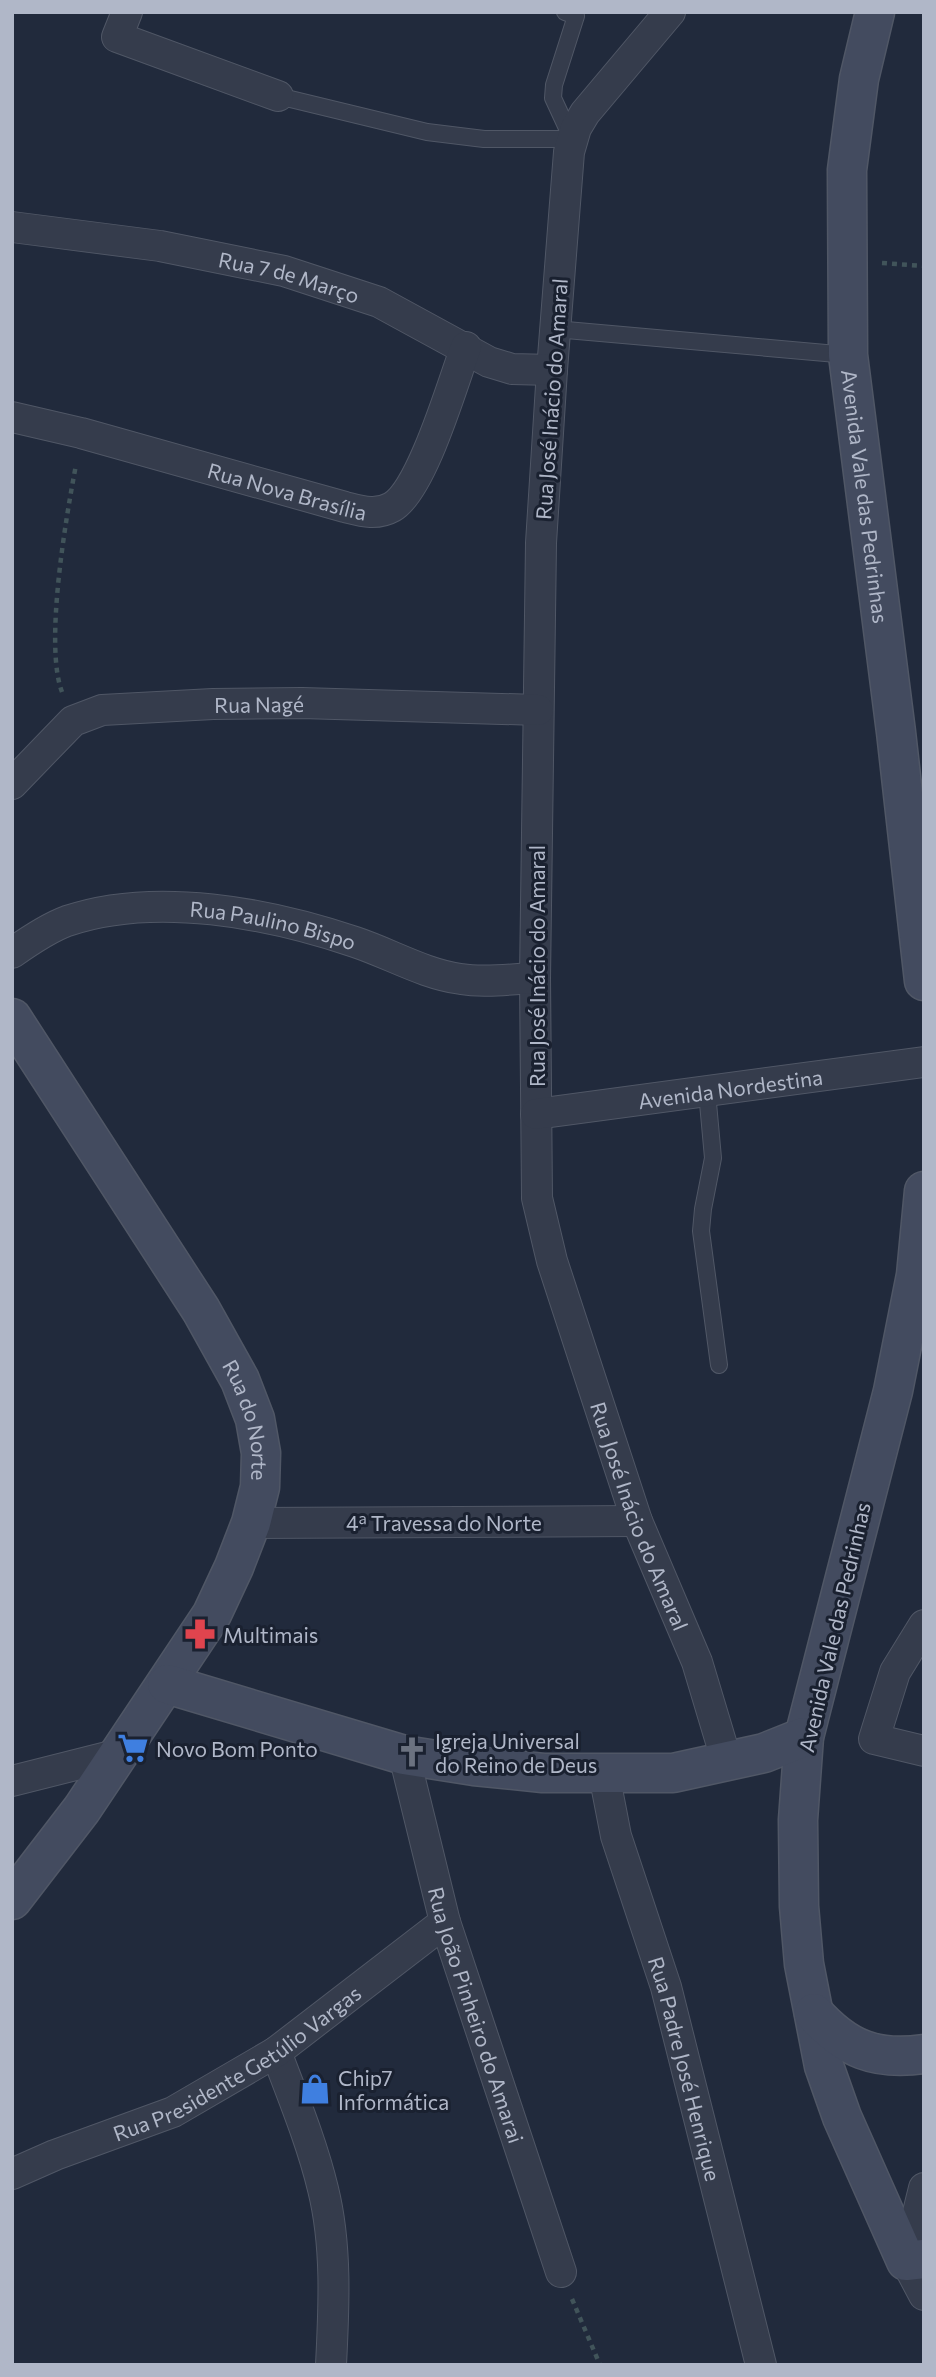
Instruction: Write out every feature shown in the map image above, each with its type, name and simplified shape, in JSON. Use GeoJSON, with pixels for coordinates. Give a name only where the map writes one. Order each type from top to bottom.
{"type":"FeatureCollection","features":[{"type":"Feature","properties":{"kind":"street"},"geometry":{"type":"LineString","coordinates":[[127,12],[117,37],[278,96]]}},
{"type":"Feature","properties":{"kind":"street"},"geometry":{"type":"LineString","coordinates":[[572,139],[585,113],[670,12]]}},
{"type":"Feature","properties":{"kind":"street","name":"Avenida Vale das Pedrinhas"},"geometry":{"type":"LineString","coordinates":[[875,12],[859,79],[847,170],[848,355],[896,732],[924,981]]}},
{"type":"Feature","properties":{"kind":"street","name":"Rua José Inácio do Amaral"},"geometry":{"type":"LineString","coordinates":[[572,139],[555,329],[541,543],[535,978],[537,1198],[552,1261],[637,1521],[697,1662],[727,1762]]}},
{"type":"Feature","properties":{"kind":"street","name":"Rua 7 de Março"},"geometry":{"type":"LineString","coordinates":[[12,227],[160,246],[284,271],[379,302],[489,362],[512,369],[552,370]]}},
{"type":"Feature","properties":{"kind":"street","name":"Rua Nova Brasília"},"geometry":{"type":"LineString","coordinates":[[12,417],[81,433],[374,513],[393,507],[404,496],[434,438],[466,348]]}},
{"type":"Feature","properties":{"kind":"street","name":"Rua Nagé"},"geometry":{"type":"LineString","coordinates":[[12,784],[73,721],[102,710],[213,704],[302,703],[538,710]]}},
{"type":"Feature","properties":{"kind":"street","name":"Rua Paulino Bispo"},"geometry":{"type":"LineString","coordinates":[[12,953],[65,921],[104,911],[152,907],[201,909],[239,913],[323,933],[380,951],[431,973],[463,980],[535,978]]}},
{"type":"Feature","properties":{"kind":"street","name":"Rua do Norte"},"geometry":{"type":"LineString","coordinates":[[12,1018],[201,1310],[240,1380],[255,1419],[261,1452],[260,1487],[251,1523],[212,1615],[82,1810],[12,1900]]}},
{"type":"Feature","properties":{"kind":"street","name":"Avenida Nordestina"},"geometry":{"type":"LineString","coordinates":[[536,1114],[924,1062]]}},
{"type":"Feature","properties":{"kind":"street","name":"Avenida Vale das Pedrinhas"},"geometry":{"type":"LineString","coordinates":[[915,2260],[842,2117],[824,2066],[804,1964],[799,1906],[798,1820],[804,1737],[893,1391],[916,1275],[924,1191]]}},
{"type":"Feature","properties":{"kind":"street","name":"4ª Travessa do Norte"},"geometry":{"type":"LineString","coordinates":[[251,1523],[637,1521]]}},
{"type":"Feature","properties":{"kind":"street"},"geometry":{"type":"LineString","coordinates":[[924,1625],[895,1672],[874,1739],[924,1751]]}},
{"type":"Feature","properties":{"kind":"street"},"geometry":{"type":"LineString","coordinates":[[167,1684],[404,1755],[543,1773],[673,1773],[764,1753],[804,1737]]}},
{"type":"Feature","properties":{"kind":"street"},"geometry":{"type":"LineString","coordinates":[[12,1781],[119,1754]]}},
{"type":"Feature","properties":{"kind":"street","name":"Rua João Pinheiro do Amarai"},"geometry":{"type":"LineString","coordinates":[[404,1755],[445,1922],[561,2272]]}},
{"type":"Feature","properties":{"kind":"street","name":"Rua Padre José Henrique"},"geometry":{"type":"LineString","coordinates":[[604,1774],[616,1836],[666,1987],[761,2365]]}},
{"type":"Feature","properties":{"kind":"street","name":"Rua Presidente Getúlio Vargas"},"geometry":{"type":"LineString","coordinates":[[12,2174],[55,2155],[173,2112],[276,2052],[445,1922]]}},
{"type":"Feature","properties":{"kind":"street"},"geometry":{"type":"LineString","coordinates":[[814,2013],[838,2037],[866,2052],[899,2057],[924,2054]]}},
{"type":"Feature","properties":{"kind":"street"},"geometry":{"type":"LineString","coordinates":[[276,2052],[323,2189],[332,2254],[334,2322],[331,2365]]}},
{"type":"Feature","properties":{"kind":"street"},"geometry":{"type":"LineString","coordinates":[[924,2188],[915,2260],[924,2295]]}},
{"type":"Feature","properties":{"kind":"lane"},"geometry":{"type":"LineString","coordinates":[[278,96],[370,120],[451,136],[484,139],[572,139],[553,98],[554,85],[576,16],[565,12]]}},
{"type":"Feature","properties":{"kind":"lane"},"geometry":{"type":"LineString","coordinates":[[555,329],[848,355]]}},
{"type":"Feature","properties":{"kind":"lane"},"geometry":{"type":"LineString","coordinates":[[707,1092],[713,1158],[702,1209],[701,1231],[719,1365]]}},
{"type":"Feature","properties":{"kind":"path"},"geometry":{"type":"LineString","coordinates":[[73,721],[59,685],[55,651],[69,503],[81,433]]}},
{"type":"Feature","properties":{"kind":"path"},"geometry":{"type":"LineString","coordinates":[[561,2272],[600,2365]]}},
{"type":"Feature","properties":{"kind":"place","name":"Multimais"},"geometry":{"type":"Point","coordinates":[200,1634]}},
{"type":"Feature","properties":{"kind":"place","name":"Novo Bom Ponto"},"geometry":{"type":"Point","coordinates":[133,1748]}},
{"type":"Feature","properties":{"kind":"place","name":"Igreja Universal do Reino de Deus"},"geometry":{"type":"Point","coordinates":[412,1752]}},
{"type":"Feature","properties":{"kind":"place","name":"Chip7 Informática"},"geometry":{"type":"Point","coordinates":[315,2089]}}]}
